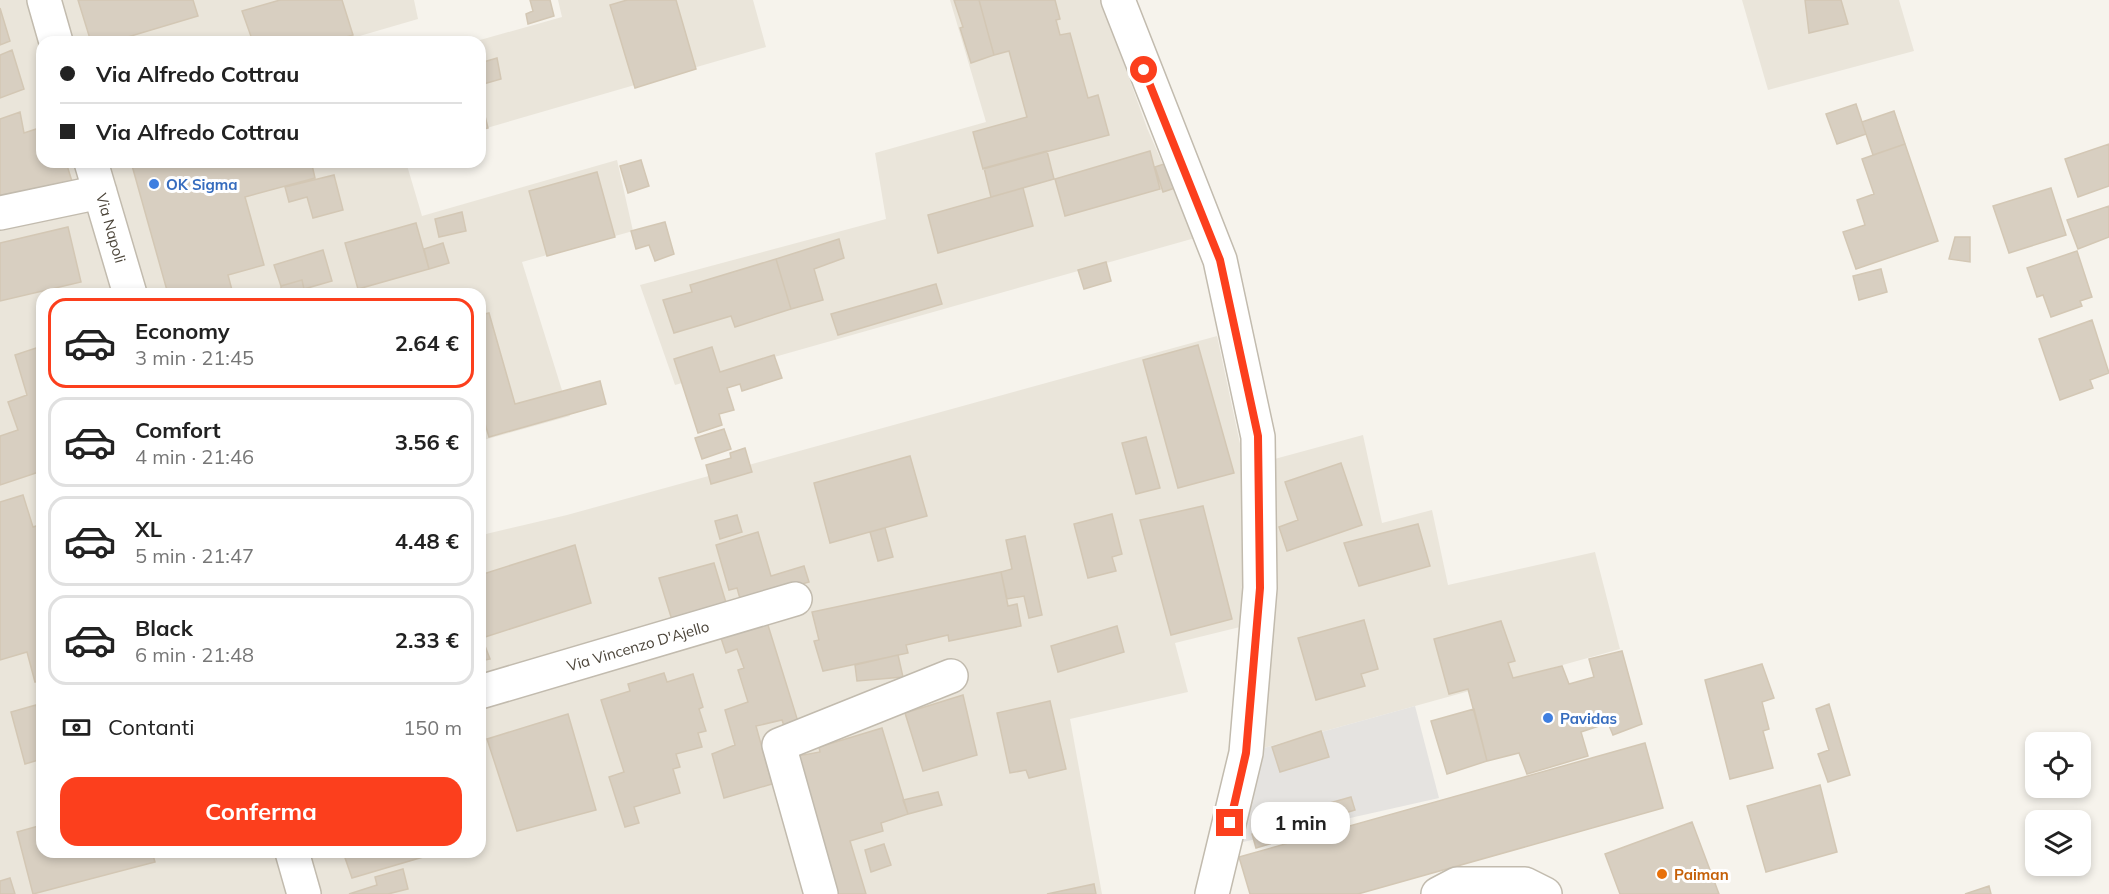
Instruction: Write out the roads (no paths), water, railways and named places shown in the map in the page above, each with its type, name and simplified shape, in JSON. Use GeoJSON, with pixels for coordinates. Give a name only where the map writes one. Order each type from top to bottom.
{"type":"FeatureCollection","features":[{"type":"Feature","properties":{"kind":"street"},"geometry":{"type":"LineString","coordinates":[[44,0],[54,36]]}},
{"type":"Feature","properties":{"kind":"street"},"geometry":{"type":"LineString","coordinates":[[1118,0],[1220,260],[1258,436],[1260,588],[1246,753],[1212,894]]}},
{"type":"Feature","properties":{"kind":"street"},"geometry":{"type":"LineString","coordinates":[[0,213],[96,177]]}},
{"type":"Feature","properties":{"kind":"street","name":"Via Napoli"},"geometry":{"type":"LineString","coordinates":[[96,177],[128,288]]}},
{"type":"Feature","properties":{"kind":"street","name":"Via Vincenzo D'Ajello"},"geometry":{"type":"LineString","coordinates":[[486,690],[795,599]]}},
{"type":"Feature","properties":{"kind":"street"},"geometry":{"type":"LineString","coordinates":[[821,894],[779,745],[951,675]]}},
{"type":"Feature","properties":{"kind":"street"},"geometry":{"type":"LineString","coordinates":[[294,858],[304,894]]}},
{"type":"Feature","properties":{"kind":"street"},"geometry":{"type":"LineString","coordinates":[[1438,894],[1457,884],[1525,884],[1545,894]]}},
{"type":"Feature","properties":{"kind":"place","name":"OK Sigma"},"geometry":{"type":"Point","coordinates":[154,184]}},
{"type":"Feature","properties":{"kind":"place","name":"Pavidas"},"geometry":{"type":"Point","coordinates":[1548,718]}},
{"type":"Feature","properties":{"kind":"place","name":"Paiman"},"geometry":{"type":"Point","coordinates":[1662,874]}}]}
